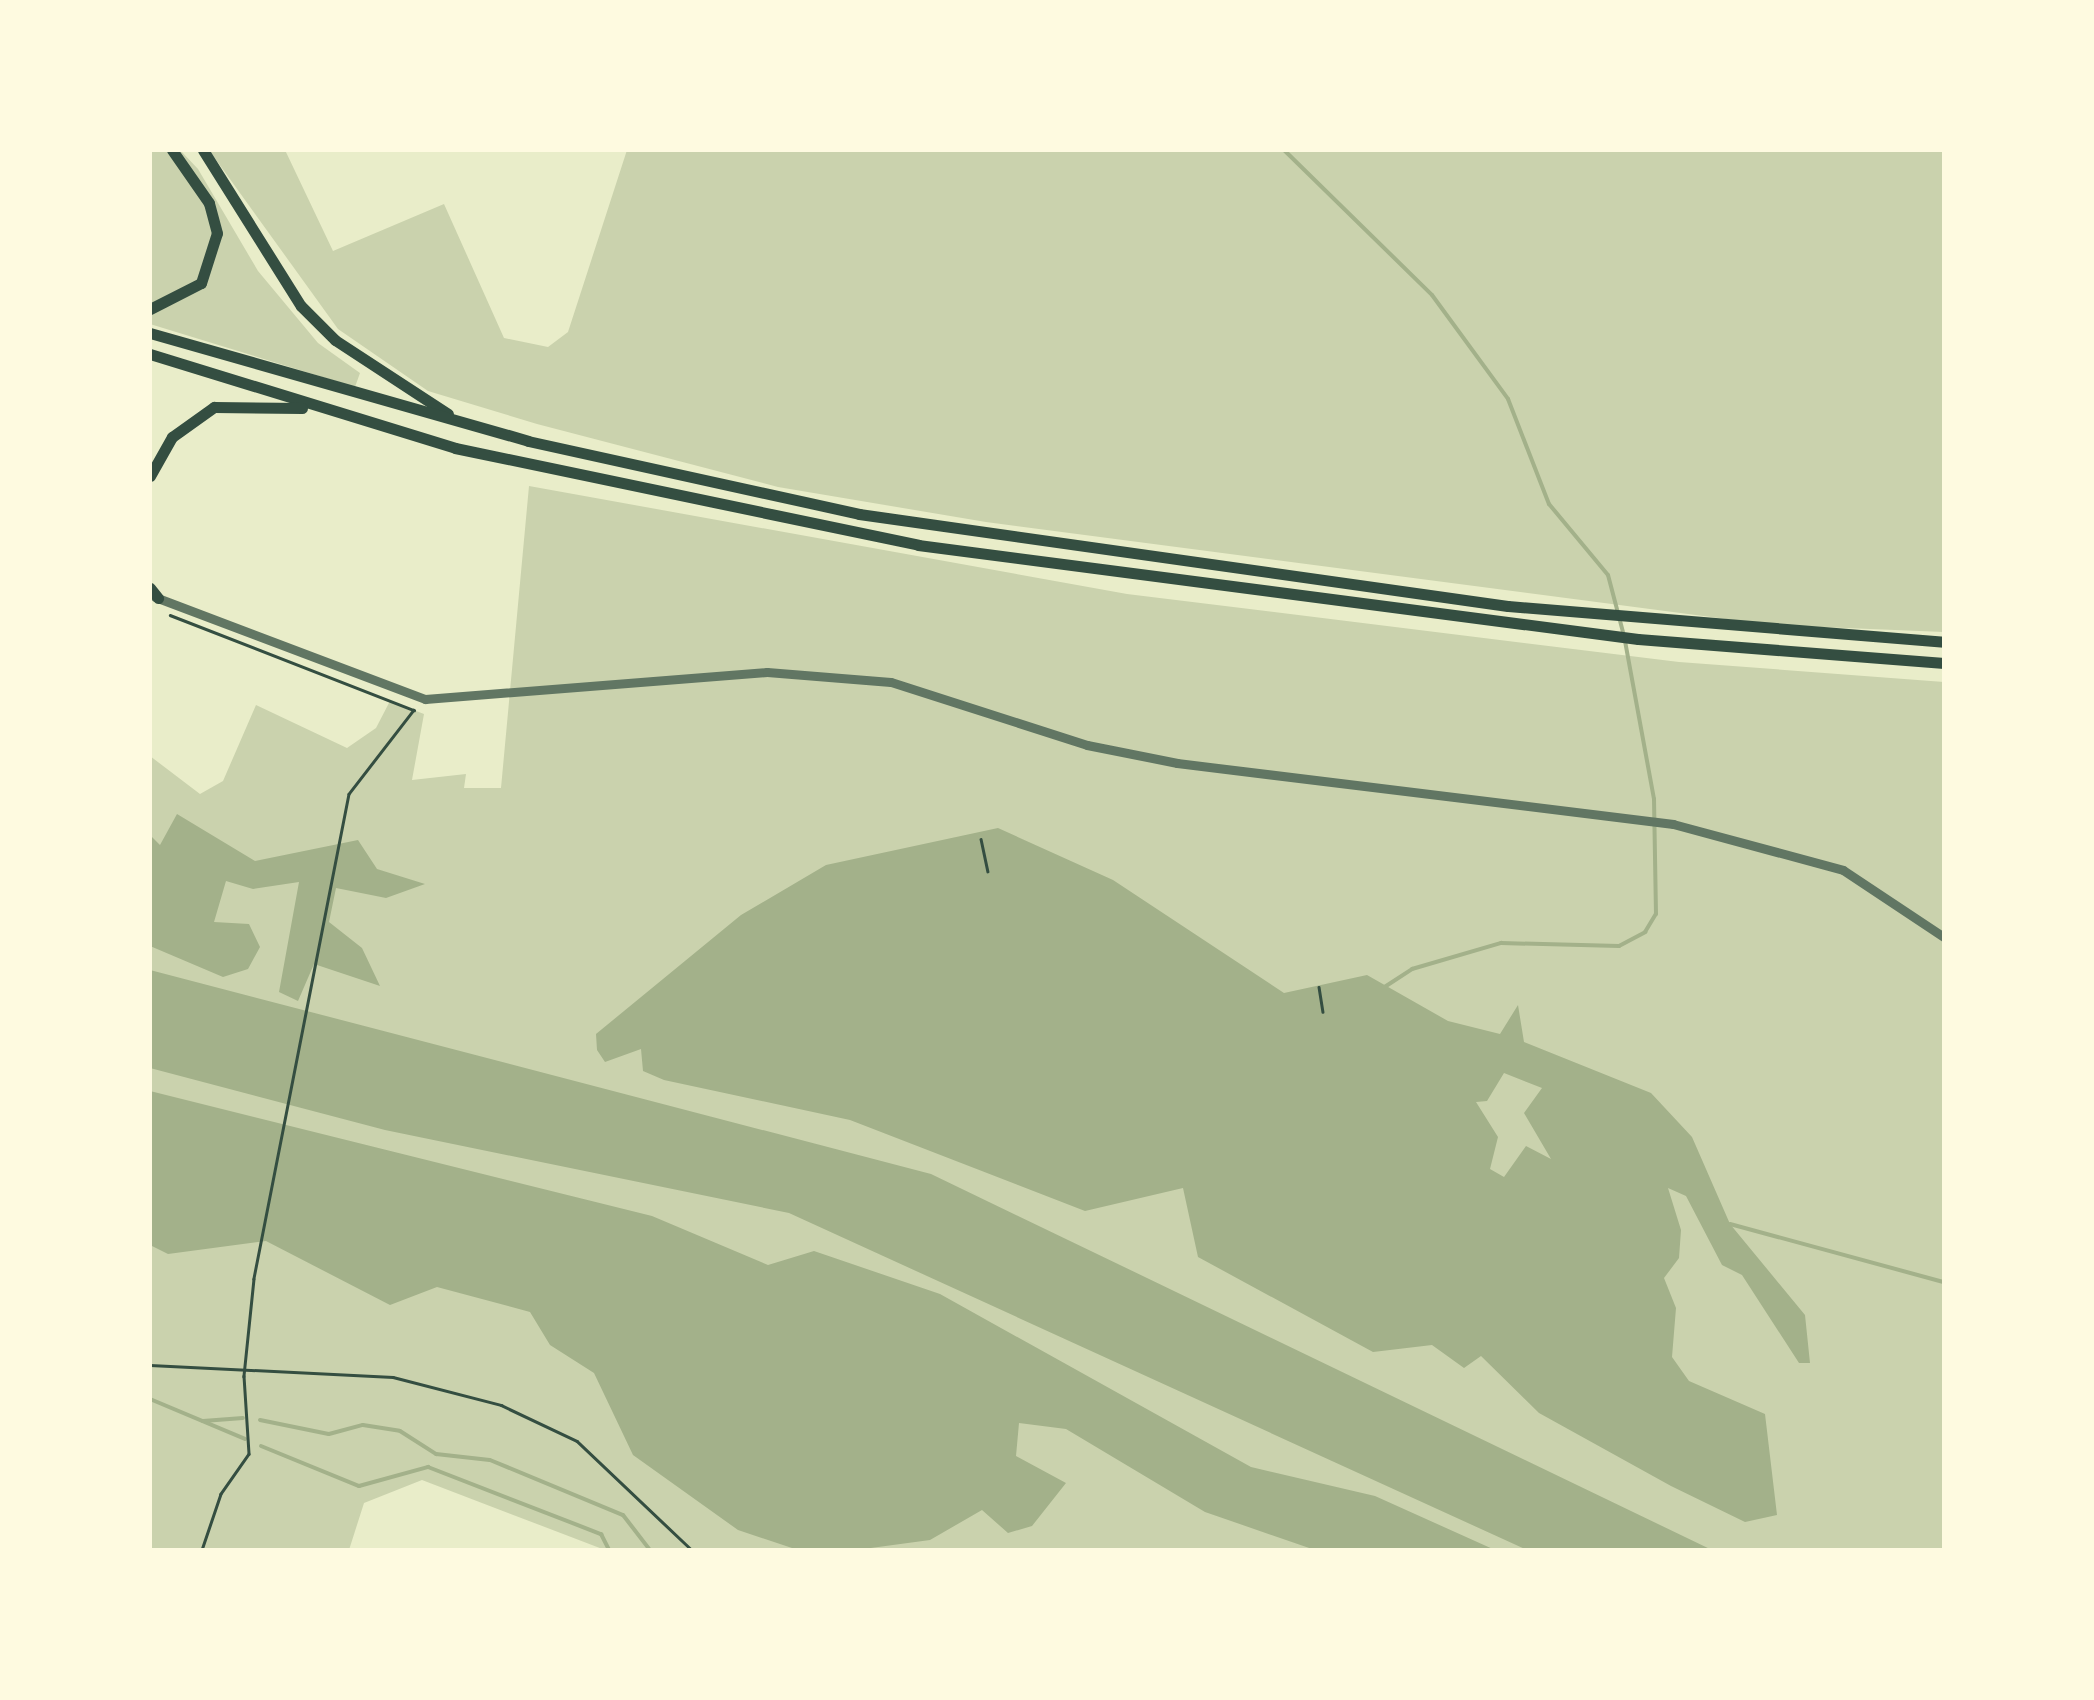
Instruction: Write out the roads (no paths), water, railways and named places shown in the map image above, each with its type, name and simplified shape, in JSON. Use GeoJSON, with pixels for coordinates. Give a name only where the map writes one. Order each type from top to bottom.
{"type":"FeatureCollection","features":[{"type":"Feature","properties":{"kind":"highway"},"geometry":{"type":"LineString","coordinates":[[150,309],[201,283],[217,233],[209,203],[172,150]]}},
{"type":"Feature","properties":{"kind":"highway"},"geometry":{"type":"LineString","coordinates":[[203,150],[301,306],[334,340],[460,422]]}},
{"type":"Feature","properties":{"kind":"highway"},"geometry":{"type":"LineString","coordinates":[[150,333],[460,422],[724,488],[934,527],[1672,621],[1944,642]]}},
{"type":"Feature","properties":{"kind":"highway"},"geometry":{"type":"LineString","coordinates":[[150,354],[327,411],[568,476],[918,545],[1638,639],[1944,662]]}},
{"type":"Feature","properties":{"kind":"highway"},"geometry":{"type":"LineString","coordinates":[[150,476],[172,437],[214,406],[327,411]]}},
{"type":"Feature","properties":{"kind":"street"},"geometry":{"type":"LineString","coordinates":[[153,598],[396,692],[453,701],[767,672],[891,682],[1088,746],[1177,763],[1349,791],[1665,822],[1843,870],[1944,937]]}},
{"type":"Feature","properties":{"kind":"waterway"},"geometry":{"type":"LineString","coordinates":[[1284,150],[1432,295],[1508,399],[1549,504],[1608,575],[1623,632]]}},
{"type":"Feature","properties":{"kind":"waterway"},"geometry":{"type":"LineString","coordinates":[[1383,988],[1412,969],[1501,943],[1619,946],[1645,932],[1656,914],[1654,799],[1625,641]]}},
{"type":"Feature","properties":{"kind":"waterway"},"geometry":{"type":"LineString","coordinates":[[1730,1224],[1944,1282]]}},
{"type":"Feature","properties":{"kind":"waterway"},"geometry":{"type":"LineString","coordinates":[[150,1399],[245,1439]]}},
{"type":"Feature","properties":{"kind":"waterway"},"geometry":{"type":"LineString","coordinates":[[203,1421],[243,1418]]}},
{"type":"Feature","properties":{"kind":"waterway"},"geometry":{"type":"LineString","coordinates":[[260,1420],[329,1434],[363,1425],[400,1431],[436,1454],[490,1460],[623,1515],[650,1550]]}},
{"type":"Feature","properties":{"kind":"waterway"},"geometry":{"type":"LineString","coordinates":[[261,1446],[359,1486],[428,1467],[601,1534],[609,1550]]}}]}
